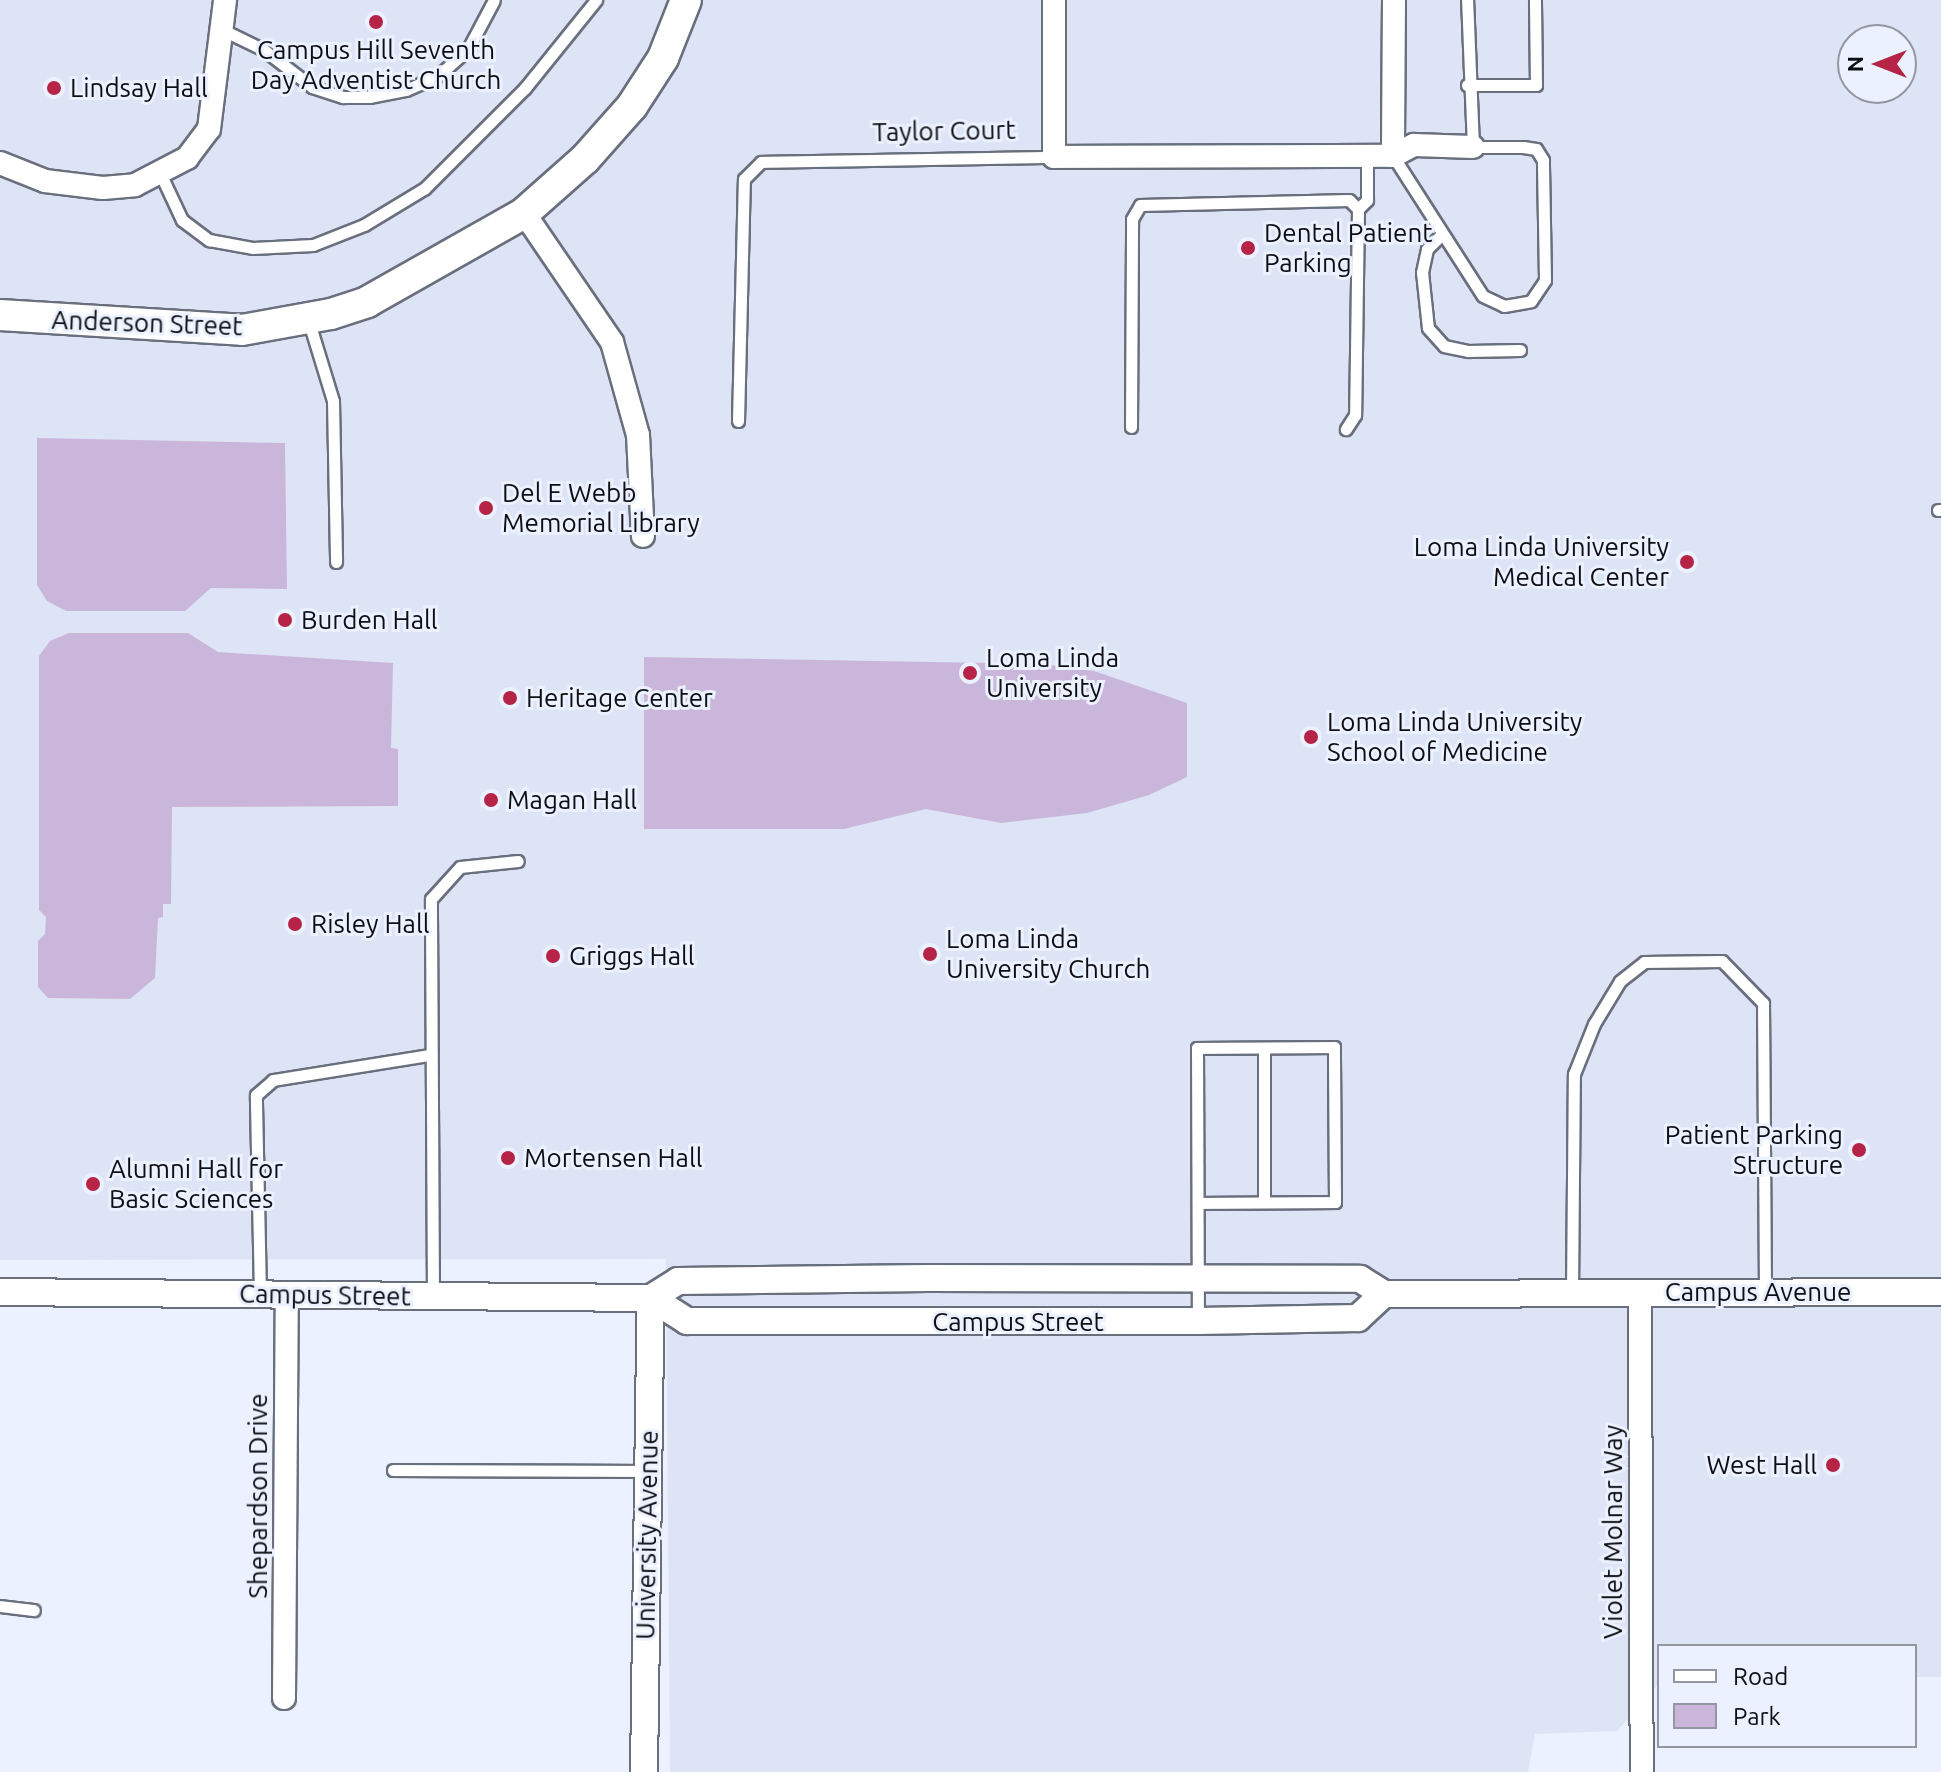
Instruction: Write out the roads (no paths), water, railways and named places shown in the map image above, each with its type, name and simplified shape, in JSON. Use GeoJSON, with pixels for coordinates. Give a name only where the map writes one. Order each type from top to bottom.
{"type":"FeatureCollection","features":[{"type":"Feature","properties":{"kind":"main road","name":"Anderson Street"},"geometry":{"type":"LineString","coordinates":[[0,315],[242,330],[308,318],[367,302],[524,213],[585,159],[632,106],[663,58],[686,0]]}},
{"type":"Feature","properties":{"kind":"street"},"geometry":{"type":"LineString","coordinates":[[0,163],[71,186],[135,185],[187,158],[209,129],[225,0]]}},
{"type":"Feature","properties":{"kind":"street"},"geometry":{"type":"LineString","coordinates":[[1054,0],[1054,157]]}},
{"type":"Feature","properties":{"kind":"street"},"geometry":{"type":"LineString","coordinates":[[1393,156],[1394,0]]}},
{"type":"Feature","properties":{"kind":"street","name":"Taylor Court"},"geometry":{"type":"LineString","coordinates":[[1054,157],[1393,156],[1414,145],[1473,147]]}},
{"type":"Feature","properties":{"kind":"street"},"geometry":{"type":"LineString","coordinates":[[524,213],[612,342],[638,435],[643,536]]}},
{"type":"Feature","properties":{"kind":"street","name":"Campus Street"},"geometry":{"type":"LineString","coordinates":[[651,1298],[678,1281],[1360,1279],[1384,1294],[1640,1292]]}},
{"type":"Feature","properties":{"kind":"street","name":"Campus Street"},"geometry":{"type":"LineString","coordinates":[[0,1292],[651,1298],[687,1321],[1358,1318],[1384,1294]]}},
{"type":"Feature","properties":{"kind":"street","name":"Campus Avenue"},"geometry":{"type":"LineString","coordinates":[[1640,1292],[1941,1292]]}},
{"type":"Feature","properties":{"kind":"street","name":"Violet Molnar Way"},"geometry":{"type":"LineString","coordinates":[[1640,1292],[1642,1772]]}},
{"type":"Feature","properties":{"kind":"street","name":"Shepardson Drive"},"geometry":{"type":"LineString","coordinates":[[284,1698],[287,1294]]}},
{"type":"Feature","properties":{"kind":"street","name":"University Avenue"},"geometry":{"type":"LineString","coordinates":[[644,1772],[651,1298]]}},
{"type":"Feature","properties":{"kind":"lane"},"geometry":{"type":"LineString","coordinates":[[223,30],[264,50],[312,87],[343,97],[369,97],[406,90],[439,75],[468,49],[494,0]]}},
{"type":"Feature","properties":{"kind":"lane"},"geometry":{"type":"LineString","coordinates":[[160,173],[182,220],[209,240],[253,248],[313,245],[352,230],[425,188],[525,88],[596,0]]}},
{"type":"Feature","properties":{"kind":"lane"},"geometry":{"type":"LineString","coordinates":[[1393,156],[1483,296],[1504,306],[1531,301],[1545,280],[1543,160],[1536,149],[1473,147],[1467,85],[1467,0]]}},
{"type":"Feature","properties":{"kind":"lane"},"geometry":{"type":"LineString","coordinates":[[1467,85],[1536,85],[1535,0]]}},
{"type":"Feature","properties":{"kind":"lane"},"geometry":{"type":"LineString","coordinates":[[1346,429],[1355,415],[1358,209],[1367,200],[1367,155]]}},
{"type":"Feature","properties":{"kind":"lane","name":"Taylor Court"},"geometry":{"type":"LineString","coordinates":[[738,421],[744,179],[761,162],[1054,157]]}},
{"type":"Feature","properties":{"kind":"lane"},"geometry":{"type":"LineString","coordinates":[[1131,427],[1132,219],[1140,205],[1349,200],[1358,209]]}},
{"type":"Feature","properties":{"kind":"lane"},"geometry":{"type":"LineString","coordinates":[[1442,234],[1427,249],[1422,272],[1428,328],[1444,346],[1468,351],[1520,350]]}},
{"type":"Feature","properties":{"kind":"lane"},"geometry":{"type":"LineString","coordinates":[[308,318],[333,401],[336,562]]}},
{"type":"Feature","properties":{"kind":"lane"},"geometry":{"type":"LineString","coordinates":[[433,1296],[429,1055],[431,899],[460,867],[518,861]]}},
{"type":"Feature","properties":{"kind":"lane"},"geometry":{"type":"LineString","coordinates":[[1572,1292],[1574,1074],[1594,1024],[1620,981],[1644,962],[1722,961],[1763,1003],[1765,1292]]}},
{"type":"Feature","properties":{"kind":"lane"},"geometry":{"type":"LineString","coordinates":[[1198,1203],[1335,1202],[1334,1047],[1197,1048],[1198,1321]]}},
{"type":"Feature","properties":{"kind":"lane"},"geometry":{"type":"LineString","coordinates":[[1264,1048],[1264,1202]]}},
{"type":"Feature","properties":{"kind":"lane"},"geometry":{"type":"LineString","coordinates":[[260,1294],[256,1095],[273,1080],[429,1055]]}},
{"type":"Feature","properties":{"kind":"lane"},"geometry":{"type":"LineString","coordinates":[[393,1470],[648,1471]]}},
{"type":"Feature","properties":{"kind":"lane"},"geometry":{"type":"LineString","coordinates":[[0,1606],[34,1610]]}},
{"type":"Feature","properties":{"kind":"place","name":"Campus Hill Seventh Day Adventist Church"},"geometry":{"type":"Point","coordinates":[376,22]}},
{"type":"Feature","properties":{"kind":"place","name":"Lindsay Hall"},"geometry":{"type":"Point","coordinates":[54,88]}},
{"type":"Feature","properties":{"kind":"place","name":"Dental Patient Parking"},"geometry":{"type":"Point","coordinates":[1248,248]}},
{"type":"Feature","properties":{"kind":"place","name":"Del E Webb Memorial Library"},"geometry":{"type":"Point","coordinates":[486,508]}},
{"type":"Feature","properties":{"kind":"place","name":"Loma Linda University Medical Center"},"geometry":{"type":"Point","coordinates":[1687,562]}},
{"type":"Feature","properties":{"kind":"place","name":"Burden Hall"},"geometry":{"type":"Point","coordinates":[285,620]}},
{"type":"Feature","properties":{"kind":"place","name":"Loma Linda University"},"geometry":{"type":"Point","coordinates":[970,673]}},
{"type":"Feature","properties":{"kind":"place","name":"Heritage Center"},"geometry":{"type":"Point","coordinates":[510,698]}},
{"type":"Feature","properties":{"kind":"place","name":"Loma Linda University School of Medicine"},"geometry":{"type":"Point","coordinates":[1311,737]}},
{"type":"Feature","properties":{"kind":"place","name":"Magan Hall"},"geometry":{"type":"Point","coordinates":[491,800]}},
{"type":"Feature","properties":{"kind":"place","name":"Risley Hall"},"geometry":{"type":"Point","coordinates":[295,924]}},
{"type":"Feature","properties":{"kind":"place","name":"Loma Linda University Church"},"geometry":{"type":"Point","coordinates":[930,954]}},
{"type":"Feature","properties":{"kind":"place","name":"Griggs Hall"},"geometry":{"type":"Point","coordinates":[553,956]}},
{"type":"Feature","properties":{"kind":"place","name":"Patient Parking Structure"},"geometry":{"type":"Point","coordinates":[1859,1150]}},
{"type":"Feature","properties":{"kind":"place","name":"Mortensen Hall"},"geometry":{"type":"Point","coordinates":[508,1158]}},
{"type":"Feature","properties":{"kind":"place","name":"Alumni Hall for Basic Sciences"},"geometry":{"type":"Point","coordinates":[93,1184]}},
{"type":"Feature","properties":{"kind":"place","name":"West Hall"},"geometry":{"type":"Point","coordinates":[1833,1465]}}]}
